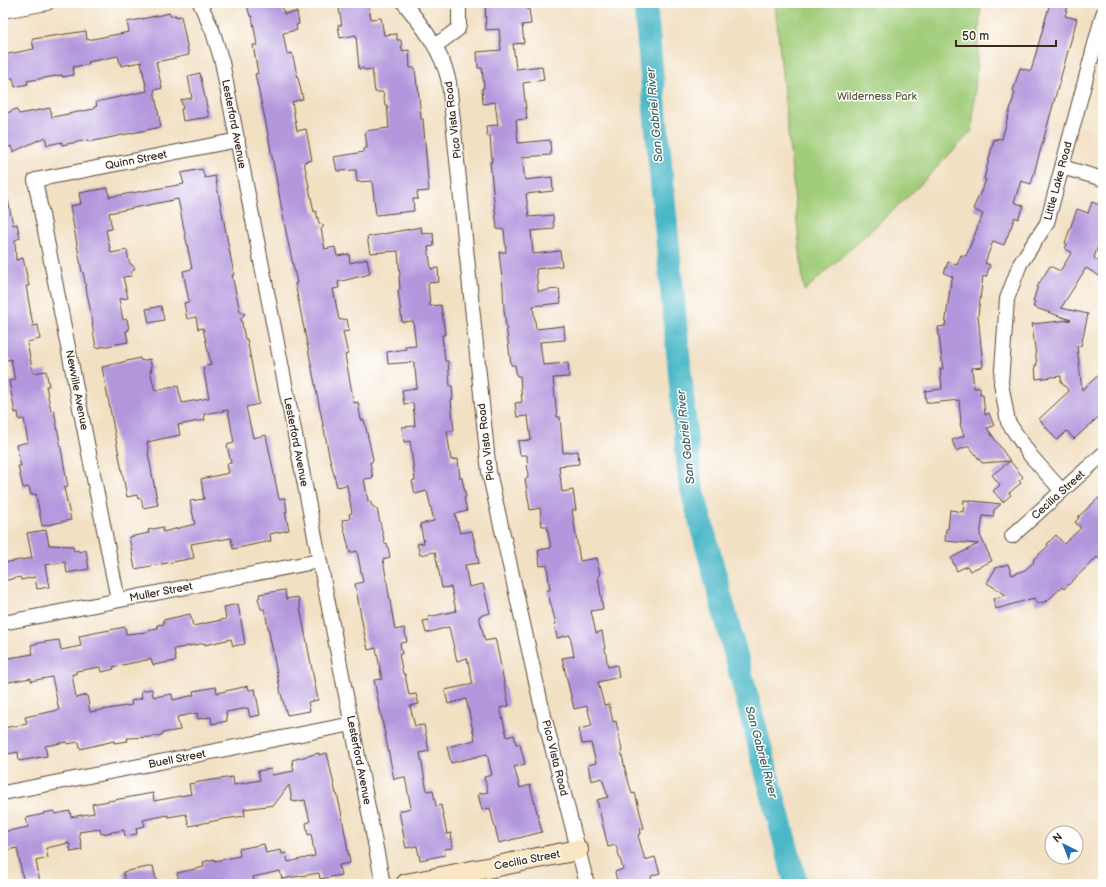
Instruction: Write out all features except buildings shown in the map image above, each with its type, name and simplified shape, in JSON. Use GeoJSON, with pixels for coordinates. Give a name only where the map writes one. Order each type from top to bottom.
{"type":"FeatureCollection","features":[{"type":"Feature","properties":{"kind":"street"},"geometry":{"type":"LineString","coordinates":[[3,11],[47,3]]}},
{"type":"Feature","properties":{"kind":"street","name":"Lesterford Avenue"},"geometry":{"type":"LineString","coordinates":[[200,3],[217,42],[238,140],[383,884]]}},
{"type":"Feature","properties":{"kind":"street","name":"Pico Vista Road"},"geometry":{"type":"LineString","coordinates":[[404,3],[436,46],[445,67],[451,92],[490,481],[536,684],[587,884]]}},
{"type":"Feature","properties":{"kind":"street"},"geometry":{"type":"LineString","coordinates":[[436,46],[458,29],[458,3]]}},
{"type":"Feature","properties":{"kind":"street","name":"Little Lake Road"},"geometry":{"type":"LineString","coordinates":[[1062,491],[1030,455],[1008,422],[1001,383],[1007,299],[1020,264],[1047,223],[1103,14]]}},
{"type":"Feature","properties":{"kind":"street","name":"Quinn Street"},"geometry":{"type":"LineString","coordinates":[[35,180],[238,140]]}},
{"type":"Feature","properties":{"kind":"street"},"geometry":{"type":"LineString","coordinates":[[1062,167],[1103,179]]}},
{"type":"Feature","properties":{"kind":"street","name":"Newville Avenue"},"geometry":{"type":"LineString","coordinates":[[35,180],[118,600]]}},
{"type":"Feature","properties":{"kind":"street","name":"Cecilia Street"},"geometry":{"type":"LineString","coordinates":[[1012,536],[1103,454]]}},
{"type":"Feature","properties":{"kind":"street","name":"Muller Street"},"geometry":{"type":"LineString","coordinates":[[3,623],[319,560]]}},
{"type":"Feature","properties":{"kind":"street","name":"Buell Street"},"geometry":{"type":"LineString","coordinates":[[3,793],[352,724]]}},
{"type":"Feature","properties":{"kind":"street","name":"Cecilia Street"},"geometry":{"type":"LineString","coordinates":[[406,884],[578,850]]}},
{"type":"Feature","properties":{"kind":"green space","name":"Wilderness Park"},"geometry":{"type":"Polygon","coordinates":[[[775,3],[981,3],[972,131],[913,192],[804,291],[775,3]]]}},
{"type":"Feature","properties":{"kind":"waterway","name":"San Gabriel River"},"geometry":{"type":"LineString","coordinates":[[645,3],[690,481],[796,884]]}}]}
